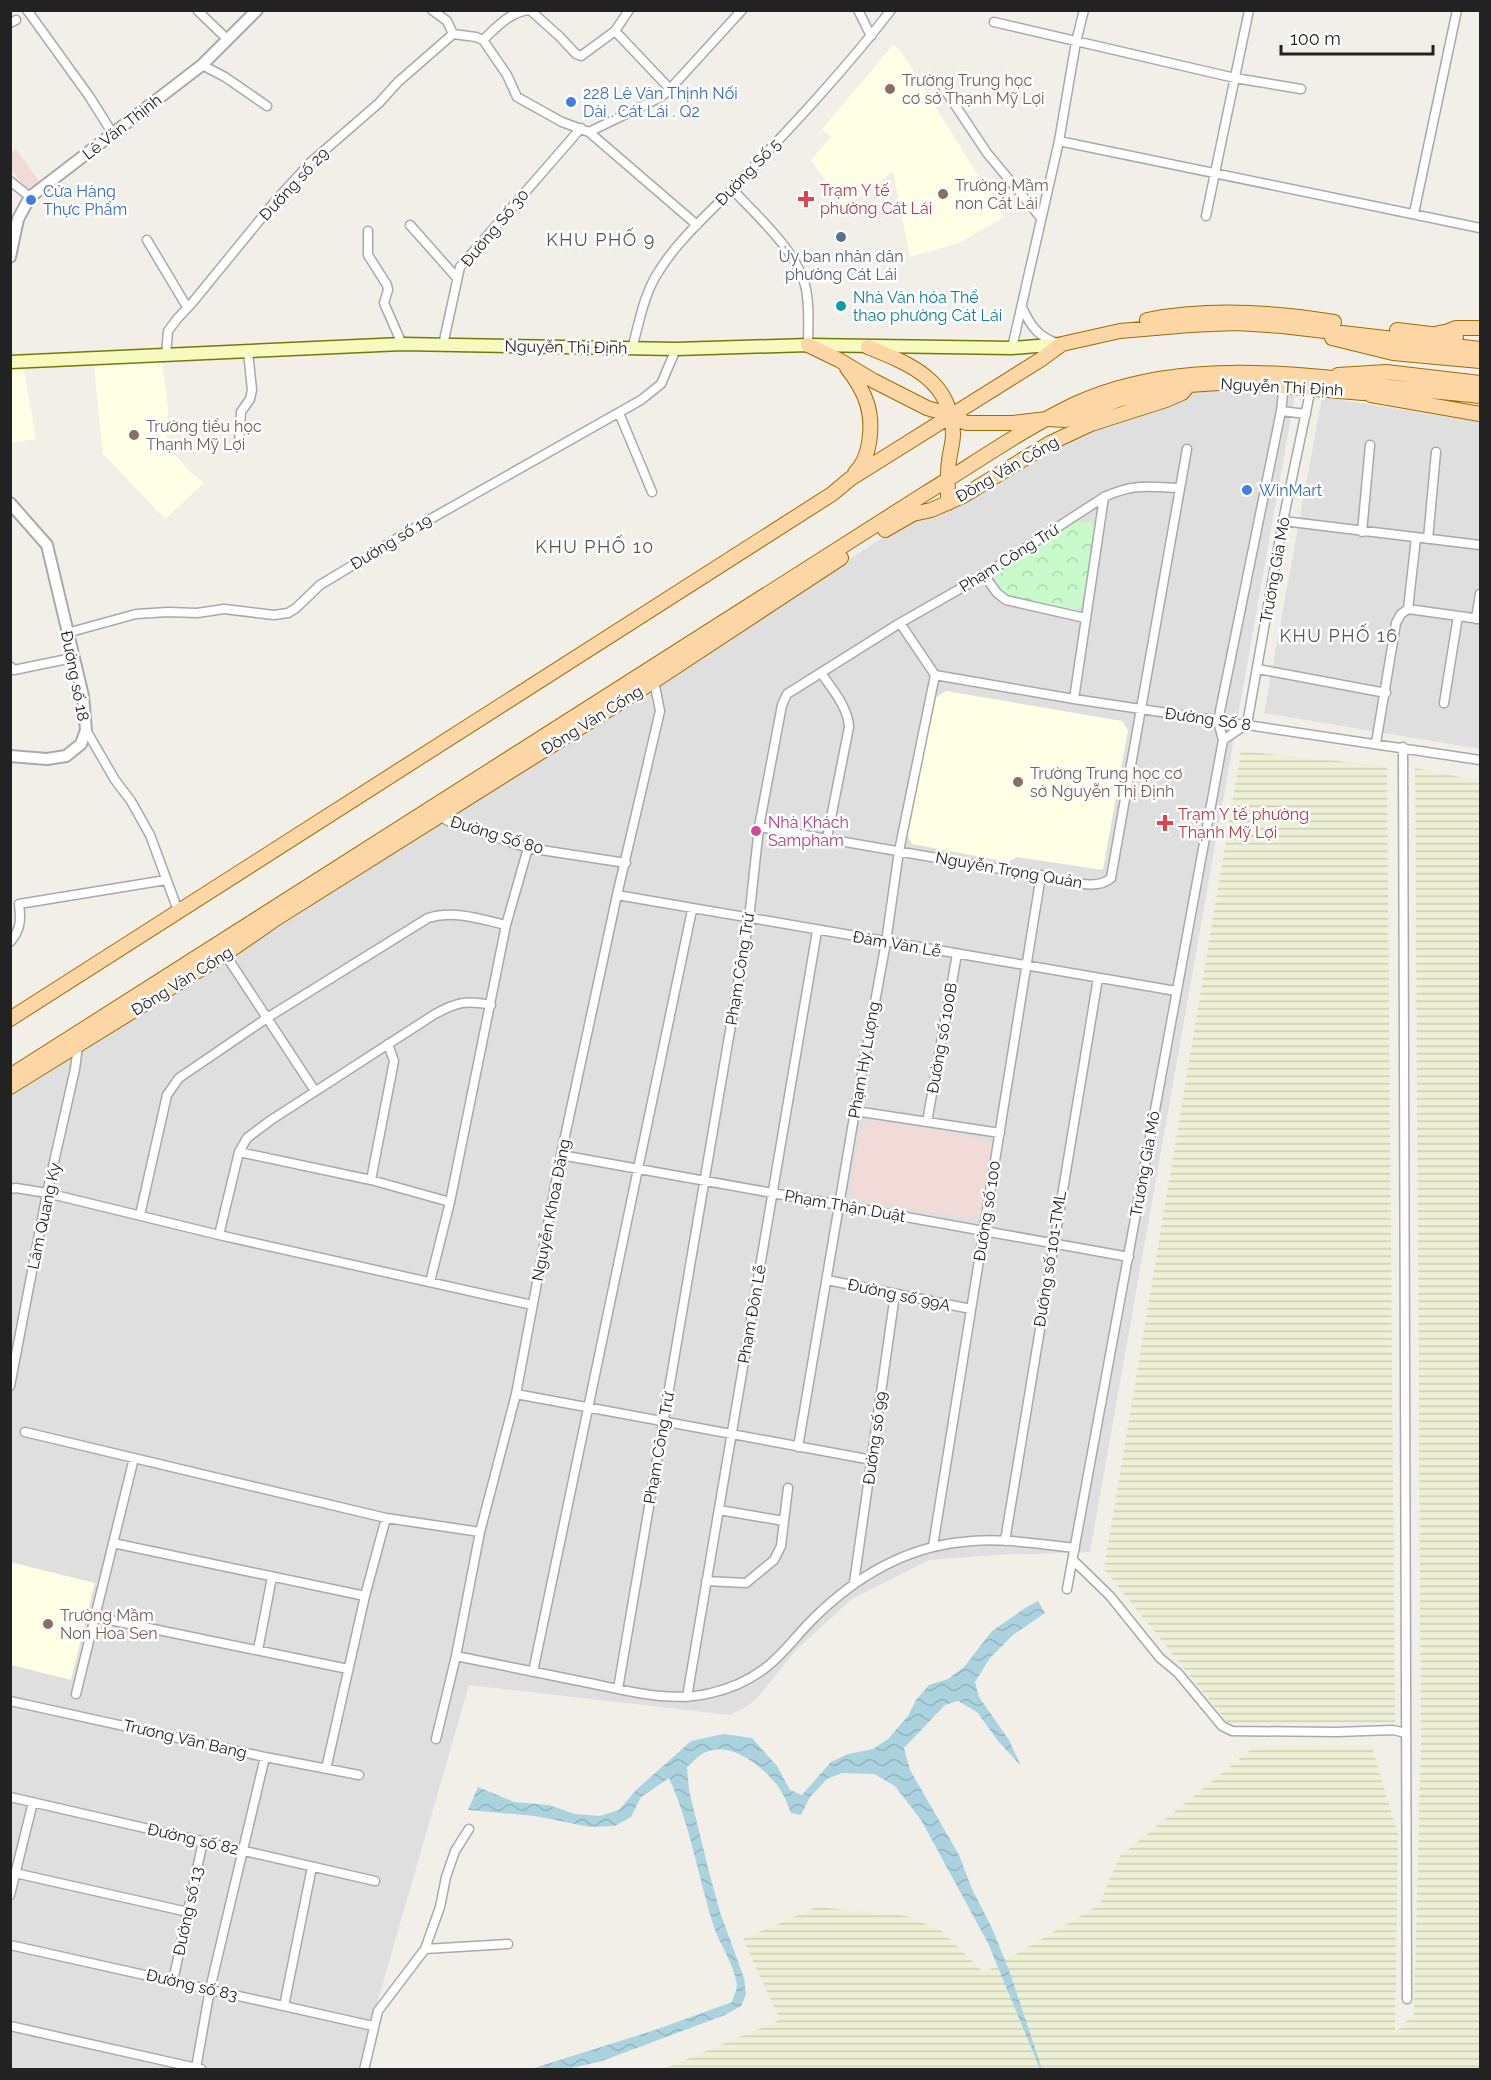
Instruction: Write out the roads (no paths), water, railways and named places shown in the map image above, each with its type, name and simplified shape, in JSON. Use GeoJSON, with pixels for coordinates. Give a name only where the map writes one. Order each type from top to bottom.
{"type":"FeatureCollection","features":[{"type":"Feature","properties":{"kind":"main road","name":"Nguyễn Thị Định"},"geometry":{"type":"LineString","coordinates":[[1120,331],[1148,320],[1184,315],[1292,315],[1480,349]]}},
{"type":"Feature","properties":{"kind":"main road","name":"Nguyễn Thị Định"},"geometry":{"type":"LineString","coordinates":[[10,362],[402,344],[676,350],[808,345],[1012,348],[1062,344],[1120,331],[1190,324],[1236,323],[1424,338],[1480,340]]}},
{"type":"Feature","properties":{"kind":"main road","name":"Nguyễn Thị Định"},"geometry":{"type":"LineString","coordinates":[[1282,326],[1393,353],[1480,361]]}},
{"type":"Feature","properties":{"kind":"main road"},"geometry":{"type":"LineString","coordinates":[[1424,338],[1456,328],[1480,328]]}},
{"type":"Feature","properties":{"kind":"main road"},"geometry":{"type":"LineString","coordinates":[[845,482],[1062,344]]}},
{"type":"Feature","properties":{"kind":"main road","name":"Nguyễn Thị Định"},"geometry":{"type":"LineString","coordinates":[[808,345],[927,408],[951,415],[966,423],[1066,420],[1118,400],[1189,380],[1228,372],[1480,396]]}},
{"type":"Feature","properties":{"kind":"main road"},"geometry":{"type":"LineString","coordinates":[[868,347],[909,364],[937,387],[945,400],[951,415],[953,433],[949,460],[948,503]]}},
{"type":"Feature","properties":{"kind":"main road"},"geometry":{"type":"LineString","coordinates":[[10,1011],[832,494],[861,467],[867,451],[872,420],[862,389],[839,360]]}},
{"type":"Feature","properties":{"kind":"main road","name":"Nguyễn Thị Định"},"geometry":{"type":"LineString","coordinates":[[1316,380],[1355,373],[1386,372],[1480,383]]}},
{"type":"Feature","properties":{"kind":"main road","name":"Đồng Văn Cống"},"geometry":{"type":"LineString","coordinates":[[10,1087],[76,1040],[886,524],[931,510],[963,496],[1050,444],[1090,424],[1182,393],[1189,380]]}},
{"type":"Feature","properties":{"kind":"main road","name":"Nguyễn Thị Định"},"geometry":{"type":"LineString","coordinates":[[1316,380],[1347,391],[1363,393],[1383,390],[1480,403]]}},
{"type":"Feature","properties":{"kind":"main road"},"geometry":{"type":"LineString","coordinates":[[1383,390],[1401,387]]}},
{"type":"Feature","properties":{"kind":"main road"},"geometry":{"type":"LineString","coordinates":[[1363,393],[1480,414]]}},
{"type":"Feature","properties":{"kind":"main road","name":"Đồng Văn Cống"},"geometry":{"type":"LineString","coordinates":[[10,1076],[225,954],[434,813],[654,681],[886,524],[926,493],[1047,419]]}},
{"type":"Feature","properties":{"kind":"main road"},"geometry":{"type":"LineString","coordinates":[[926,493],[949,460]]}},
{"type":"Feature","properties":{"kind":"main road"},"geometry":{"type":"LineString","coordinates":[[913,514],[936,499],[948,480]]}},
{"type":"Feature","properties":{"kind":"main road"},"geometry":{"type":"LineString","coordinates":[[10,1019],[479,714]]}},
{"type":"Feature","properties":{"kind":"street"},"geometry":{"type":"LineString","coordinates":[[27,10],[89,96],[113,134]]}},
{"type":"Feature","properties":{"kind":"street"},"geometry":{"type":"LineString","coordinates":[[197,10],[228,40]]}},
{"type":"Feature","properties":{"kind":"street","name":"Lê Văn Thịnh"},"geometry":{"type":"LineString","coordinates":[[10,257],[18,219],[30,197],[202,65],[257,10]]}},
{"type":"Feature","properties":{"kind":"street"},"geometry":{"type":"LineString","coordinates":[[432,10],[447,21],[453,34],[483,40],[507,75],[517,97],[562,122],[585,130],[697,225]]}},
{"type":"Feature","properties":{"kind":"street"},"geometry":{"type":"LineString","coordinates":[[483,40],[506,19],[520,11],[530,10],[576,54],[581,56],[615,31],[629,10]]}},
{"type":"Feature","properties":{"kind":"street"},"geometry":{"type":"LineString","coordinates":[[585,130],[661,97],[742,10]]}},
{"type":"Feature","properties":{"kind":"street"},"geometry":{"type":"LineString","coordinates":[[858,10],[872,36]]}},
{"type":"Feature","properties":{"kind":"street","name":"Đường Số 5"},"geometry":{"type":"LineString","coordinates":[[632,349],[645,301],[658,272],[697,225],[791,127],[872,36],[891,10]]}},
{"type":"Feature","properties":{"kind":"street"},"geometry":{"type":"LineString","coordinates":[[1012,348],[1059,141],[1083,10]]}},
{"type":"Feature","properties":{"kind":"street"},"geometry":{"type":"LineString","coordinates":[[1206,216],[1249,10]]}},
{"type":"Feature","properties":{"kind":"street"},"geometry":{"type":"LineString","coordinates":[[1414,213],[1457,10]]}},
{"type":"Feature","properties":{"kind":"street"},"geometry":{"type":"LineString","coordinates":[[994,22],[1235,78],[1301,89]]}},
{"type":"Feature","properties":{"kind":"street"},"geometry":{"type":"LineString","coordinates":[[615,31],[670,89]]}},
{"type":"Feature","properties":{"kind":"street","name":"Đường số 29"},"geometry":{"type":"LineString","coordinates":[[166,356],[168,331],[277,199],[311,162],[453,34]]}},
{"type":"Feature","properties":{"kind":"street"},"geometry":{"type":"LineString","coordinates":[[202,65],[225,77],[267,106]]}},
{"type":"Feature","properties":{"kind":"street"},"geometry":{"type":"LineString","coordinates":[[939,81],[987,153],[1041,218]]}},
{"type":"Feature","properties":{"kind":"street","name":"Đường Số 30"},"geometry":{"type":"LineString","coordinates":[[443,345],[460,267],[585,130]]}},
{"type":"Feature","properties":{"kind":"street"},"geometry":{"type":"LineString","coordinates":[[1059,141],[1480,228]]}},
{"type":"Feature","properties":{"kind":"street"},"geometry":{"type":"LineString","coordinates":[[10,182],[30,197]]}},
{"type":"Feature","properties":{"kind":"street"},"geometry":{"type":"LineString","coordinates":[[732,189],[774,234],[799,267],[806,287],[808,345]]}},
{"type":"Feature","properties":{"kind":"street"},"geometry":{"type":"LineString","coordinates":[[410,225],[457,278]]}},
{"type":"Feature","properties":{"kind":"street"},"geometry":{"type":"LineString","coordinates":[[368,231],[368,255],[387,285],[388,290],[384,303],[402,344]]}},
{"type":"Feature","properties":{"kind":"street"},"geometry":{"type":"LineString","coordinates":[[147,240],[187,307]]}},
{"type":"Feature","properties":{"kind":"street"},"geometry":{"type":"LineString","coordinates":[[1022,306],[1029,323],[1040,336],[1062,344]]}},
{"type":"Feature","properties":{"kind":"street","name":"Đường số 19"},"geometry":{"type":"LineString","coordinates":[[67,633],[136,614],[197,613],[224,609],[274,615],[288,613],[320,585],[481,490],[641,400],[661,384],[676,350]]}},
{"type":"Feature","properties":{"kind":"street"},"geometry":{"type":"LineString","coordinates":[[239,445],[241,411],[248,404],[252,390],[248,352]]}},
{"type":"Feature","properties":{"kind":"street","name":"Trương Gia Mô"},"geometry":{"type":"LineString","coordinates":[[1068,1589],[1223,740],[1218,721],[1281,411],[1285,379]]}},
{"type":"Feature","properties":{"kind":"street","name":"Trương Gia Mô"},"geometry":{"type":"LineString","coordinates":[[1247,724],[1283,521],[1305,414],[1316,380]]}},
{"type":"Feature","properties":{"kind":"street"},"geometry":{"type":"LineString","coordinates":[[1281,411],[1305,414]]}},
{"type":"Feature","properties":{"kind":"street"},"geometry":{"type":"LineString","coordinates":[[619,413],[652,492]]}},
{"type":"Feature","properties":{"kind":"street"},"geometry":{"type":"LineString","coordinates":[[1362,532],[1370,445]]}},
{"type":"Feature","properties":{"kind":"street","name":"Nguyễn Trọng Quản"},"geometry":{"type":"LineString","coordinates":[[759,827],[1097,885],[1106,883],[1111,878],[1187,448]]}},
{"type":"Feature","properties":{"kind":"street"},"geometry":{"type":"LineString","coordinates":[[1428,539],[1436,452]]}},
{"type":"Feature","properties":{"kind":"street","name":"Phạm Công Trứ"},"geometry":{"type":"LineString","coordinates":[[618,1689],[749,919],[759,827],[782,705],[787,694],[900,623],[984,575],[1104,497],[1125,488],[1137,486],[1179,488]]}},
{"type":"Feature","properties":{"kind":"street"},"geometry":{"type":"LineString","coordinates":[[1074,699],[1104,497]]}},
{"type":"Feature","properties":{"kind":"street","name":"Đường số 18"},"geometry":{"type":"LineString","coordinates":[[10,503],[47,545],[72,658],[83,696],[86,730],[150,835],[176,905]]}},
{"type":"Feature","properties":{"kind":"street"},"geometry":{"type":"LineString","coordinates":[[1283,521],[1480,545]]}},
{"type":"Feature","properties":{"kind":"street"},"geometry":{"type":"LineString","coordinates":[[1408,609],[1416,538]]}},
{"type":"Feature","properties":{"kind":"street"},"geometry":{"type":"LineString","coordinates":[[984,575],[997,593],[1006,600],[1085,618]]}},
{"type":"Feature","properties":{"kind":"street"},"geometry":{"type":"LineString","coordinates":[[1376,743],[1396,623],[1401,614],[1408,609],[1478,619],[1480,594]]}},
{"type":"Feature","properties":{"kind":"street"},"geometry":{"type":"LineString","coordinates":[[1444,703],[1458,616]]}},
{"type":"Feature","properties":{"kind":"street"},"geometry":{"type":"LineString","coordinates":[[900,623],[935,675]]}},
{"type":"Feature","properties":{"kind":"street"},"geometry":{"type":"LineString","coordinates":[[12,670],[72,658]]}},
{"type":"Feature","properties":{"kind":"street"},"geometry":{"type":"LineString","coordinates":[[1258,669],[1386,693]]}},
{"type":"Feature","properties":{"kind":"street"},"geometry":{"type":"LineString","coordinates":[[821,673],[849,718],[827,838]]}},
{"type":"Feature","properties":{"kind":"street","name":"Đường Số 8"},"geometry":{"type":"LineString","coordinates":[[935,675],[1074,699],[1480,760]]}},
{"type":"Feature","properties":{"kind":"street","name":"Phạm Hy Lượng"},"geometry":{"type":"LineString","coordinates":[[798,1447],[886,942],[899,851],[935,675]]}},
{"type":"Feature","properties":{"kind":"street","name":"Nguyễn Khoa Đăng"},"geometry":{"type":"LineString","coordinates":[[436,1739],[456,1656],[480,1533],[516,1394],[561,1155],[617,895],[660,711],[654,681]]}},
{"type":"Feature","properties":{"kind":"street"},"geometry":{"type":"LineString","coordinates":[[1223,740],[1247,724]]}},
{"type":"Feature","properties":{"kind":"street"},"geometry":{"type":"LineString","coordinates":[[10,756],[47,759],[66,756],[81,744],[86,730]]}},
{"type":"Feature","properties":{"kind":"street"},"geometry":{"type":"LineString","coordinates":[[1403,747],[1407,1999]]}},
{"type":"Feature","properties":{"kind":"street","name":"Đường Số 80"},"geometry":{"type":"LineString","coordinates":[[434,813],[450,822],[528,848],[626,863]]}},
{"type":"Feature","properties":{"kind":"street"},"geometry":{"type":"LineString","coordinates":[[430,1282],[450,1202],[506,925],[528,848]]}},
{"type":"Feature","properties":{"kind":"street","name":"Đường số 100"},"geometry":{"type":"LineString","coordinates":[[933,1546],[1041,875]]}},
{"type":"Feature","properties":{"kind":"street"},"geometry":{"type":"LineString","coordinates":[[10,942],[16,935],[21,921],[19,904],[166,880]]}},
{"type":"Feature","properties":{"kind":"street","name":"Đàm Văn Lễ"},"geometry":{"type":"LineString","coordinates":[[617,895],[692,910],[1176,991]]}},
{"type":"Feature","properties":{"kind":"street"},"geometry":{"type":"LineString","coordinates":[[533,1672],[692,910]]}},
{"type":"Feature","properties":{"kind":"street"},"geometry":{"type":"LineString","coordinates":[[140,1215],[167,1095],[179,1078],[267,1018],[428,918],[441,914],[459,914],[506,925]]}},
{"type":"Feature","properties":{"kind":"street","name":"Phạm Đôn Lễ"},"geometry":{"type":"LineString","coordinates":[[687,1697],[817,931]]}},
{"type":"Feature","properties":{"kind":"street"},"geometry":{"type":"LineString","coordinates":[[225,954],[315,1091]]}},
{"type":"Feature","properties":{"kind":"street","name":"Đường số 100B"},"geometry":{"type":"LineString","coordinates":[[927,1122],[957,954]]}},
{"type":"Feature","properties":{"kind":"street","name":"Đường số 101-TML"},"geometry":{"type":"LineString","coordinates":[[1005,1541],[1098,978]]}},
{"type":"Feature","properties":{"kind":"street"},"geometry":{"type":"LineString","coordinates":[[219,1235],[239,1152],[248,1138],[315,1091],[455,1003],[473,1001],[491,1005]]}},
{"type":"Feature","properties":{"kind":"street","name":"Lâm Quang Ky"},"geometry":{"type":"LineString","coordinates":[[10,1386],[12,1365],[47,1193],[65,1116],[76,1040]]}},
{"type":"Feature","properties":{"kind":"street"},"geometry":{"type":"LineString","coordinates":[[371,1180],[394,1060],[388,1044]]}},
{"type":"Feature","properties":{"kind":"street"},"geometry":{"type":"LineString","coordinates":[[855,1111],[1000,1133]]}},
{"type":"Feature","properties":{"kind":"street"},"geometry":{"type":"LineString","coordinates":[[239,1152],[371,1180],[450,1202]]}},
{"type":"Feature","properties":{"kind":"street","name":"Phạm Thận Duật"},"geometry":{"type":"LineString","coordinates":[[561,1155],[1129,1257]]}},
{"type":"Feature","properties":{"kind":"street"},"geometry":{"type":"LineString","coordinates":[[10,1190],[16,1188],[47,1193],[219,1235],[531,1305]]}},
{"type":"Feature","properties":{"kind":"street","name":"Đường số 99A"},"geometry":{"type":"LineString","coordinates":[[826,1280],[971,1310]]}},
{"type":"Feature","properties":{"kind":"street","name":"Đường số 99"},"geometry":{"type":"LineString","coordinates":[[854,1583],[895,1294]]}},
{"type":"Feature","properties":{"kind":"street"},"geometry":{"type":"LineString","coordinates":[[516,1394],[872,1460]]}},
{"type":"Feature","properties":{"kind":"street"},"geometry":{"type":"LineString","coordinates":[[25,1432],[386,1518],[480,1533]]}},
{"type":"Feature","properties":{"kind":"street"},"geometry":{"type":"LineString","coordinates":[[76,1694],[134,1458]]}},
{"type":"Feature","properties":{"kind":"street"},"geometry":{"type":"LineString","coordinates":[[706,1581],[746,1583],[774,1560],[781,1546],[788,1488]]}},
{"type":"Feature","properties":{"kind":"street"},"geometry":{"type":"LineString","coordinates":[[719,1510],[784,1521]]}},
{"type":"Feature","properties":{"kind":"street"},"geometry":{"type":"LineString","coordinates":[[326,1769],[365,1596],[386,1518]]}},
{"type":"Feature","properties":{"kind":"street"},"geometry":{"type":"LineString","coordinates":[[456,1656],[641,1693],[687,1697],[710,1694],[736,1685],[764,1669],[814,1618],[854,1583],[901,1557],[933,1546],[963,1542],[1005,1541],[1075,1548]]}},
{"type":"Feature","properties":{"kind":"street"},"geometry":{"type":"LineString","coordinates":[[113,1544],[365,1596]]}},
{"type":"Feature","properties":{"kind":"street"},"geometry":{"type":"LineString","coordinates":[[1073,1560],[1130,1618],[1160,1658],[1178,1673],[1226,1729],[1232,1731],[1336,1732],[1393,1730],[1406,1733]]}},
{"type":"Feature","properties":{"kind":"street"},"geometry":{"type":"LineString","coordinates":[[258,1650],[272,1577]]}},
{"type":"Feature","properties":{"kind":"street"},"geometry":{"type":"LineString","coordinates":[[95,1617],[348,1669]]}},
{"type":"Feature","properties":{"kind":"street","name":"Trương Văn Bang"},"geometry":{"type":"LineString","coordinates":[[10,1701],[265,1757],[359,1775]]}},
{"type":"Feature","properties":{"kind":"street"},"geometry":{"type":"LineString","coordinates":[[10,2026],[199,2069],[210,1989],[241,1850],[265,1757]]}},
{"type":"Feature","properties":{"kind":"street","name":"Đường số 82"},"geometry":{"type":"LineString","coordinates":[[10,1797],[375,1881]]}},
{"type":"Feature","properties":{"kind":"street"},"geometry":{"type":"LineString","coordinates":[[10,1895],[33,1802]]}},
{"type":"Feature","properties":{"kind":"street"},"geometry":{"type":"LineString","coordinates":[[364,2070],[378,2011],[425,1949],[440,1907],[446,1877],[455,1851],[469,1829]]}},
{"type":"Feature","properties":{"kind":"street","name":"Đường số 13"},"geometry":{"type":"LineString","coordinates":[[173,1981],[203,1841]]}},
{"type":"Feature","properties":{"kind":"street"},"geometry":{"type":"LineString","coordinates":[[284,2006],[312,1867]]}},
{"type":"Feature","properties":{"kind":"street"},"geometry":{"type":"LineString","coordinates":[[15,1874],[188,1912]]}},
{"type":"Feature","properties":{"kind":"street"},"geometry":{"type":"LineString","coordinates":[[425,1949],[508,1944]]}},
{"type":"Feature","properties":{"kind":"street","name":"Đường số 83"},"geometry":{"type":"LineString","coordinates":[[10,1945],[373,2026]]}},
{"type":"Feature","properties":{"kind":"water"},"geometry":{"type":"Polygon","coordinates":[[[1038,1601],[1045,1613],[1013,1635],[990,1658],[975,1682],[979,1697],[1009,1740],[1021,1766],[998,1741],[977,1712],[958,1701],[945,1705],[904,1748],[910,1770],[959,1855],[972,1889],[992,1928],[1010,1973],[1042,2069],[1040,2069],[988,1943],[921,1820],[895,1786],[874,1774],[842,1773],[827,1779],[810,1797],[801,1815],[791,1813],[775,1782],[757,1765],[735,1752],[713,1750],[702,1754],[687,1767],[689,1790],[720,1912],[744,1978],[746,1994],[741,2006],[725,2015],[602,2061],[568,2069],[531,2069],[655,2030],[732,2002],[737,1985],[733,1969],[713,1924],[688,1832],[669,1778],[641,1797],[631,1817],[615,1826],[590,1827],[535,1816],[468,1810],[478,1787],[514,1802],[549,1805],[575,1814],[600,1816],[619,1810],[636,1790],[691,1741],[724,1734],[752,1738],[777,1766],[790,1790],[802,1795],[831,1762],[848,1754],[873,1749],[888,1739],[908,1716],[916,1700],[929,1685],[948,1679],[964,1667],[992,1631],[1038,1601]]]}},
{"type":"Feature","properties":{"kind":"place","name":"Trường Trung học cơ sở Thạnh Mỹ Lợi"},"geometry":{"type":"Point","coordinates":[890,89]}},
{"type":"Feature","properties":{"kind":"place","name":"228 Lê Văn Thịnh Nối Dài . Cát Lái . Q2"},"geometry":{"type":"Point","coordinates":[571,102]}},
{"type":"Feature","properties":{"kind":"place","name":"Trường Mầm non Cát Lái"},"geometry":{"type":"Point","coordinates":[943,194]}},
{"type":"Feature","properties":{"kind":"place","name":"Trạm Y tế phường Cát Lái"},"geometry":{"type":"Point","coordinates":[806,199]}},
{"type":"Feature","properties":{"kind":"place","name":"Cửa Hàng Thực Phẩm"},"geometry":{"type":"Point","coordinates":[31,200]}},
{"type":"Feature","properties":{"kind":"place","name":"Ủy ban nhân dân phường Cát Lái"},"geometry":{"type":"Point","coordinates":[841,237]}},
{"type":"Feature","properties":{"kind":"place","name":"Nhà Văn hóa Thể thao phường Cát Lái"},"geometry":{"type":"Point","coordinates":[841,306]}},
{"type":"Feature","properties":{"kind":"place","name":"Trường tiểu học Thạnh Mỹ Lợi"},"geometry":{"type":"Point","coordinates":[134,435]}},
{"type":"Feature","properties":{"kind":"place","name":"WinMart"},"geometry":{"type":"Point","coordinates":[1247,490]}},
{"type":"Feature","properties":{"kind":"place","name":"Trường Trung học cơ sở Nguyễn Thị Định"},"geometry":{"type":"Point","coordinates":[1018,782]}},
{"type":"Feature","properties":{"kind":"place","name":"Trạm Y tế phường Thạnh Mỹ Lợi"},"geometry":{"type":"Point","coordinates":[1165,823]}},
{"type":"Feature","properties":{"kind":"place","name":"Nhà Khách Sampham"},"geometry":{"type":"Point","coordinates":[756,831]}},
{"type":"Feature","properties":{"kind":"place","name":"Trường Mầm Non Hoa Sen"},"geometry":{"type":"Point","coordinates":[48,1624]}},
{"type":"Feature","properties":{"kind":"district","name":"KHU PHỐ 9"},"geometry":{"type":"Point","coordinates":[601,239]}},
{"type":"Feature","properties":{"kind":"district","name":"KHU PHỐ 10"},"geometry":{"type":"Point","coordinates":[595,546]}},
{"type":"Feature","properties":{"kind":"district","name":"KHU PHỐ 16"},"geometry":{"type":"Point","coordinates":[1339,635]}}]}
